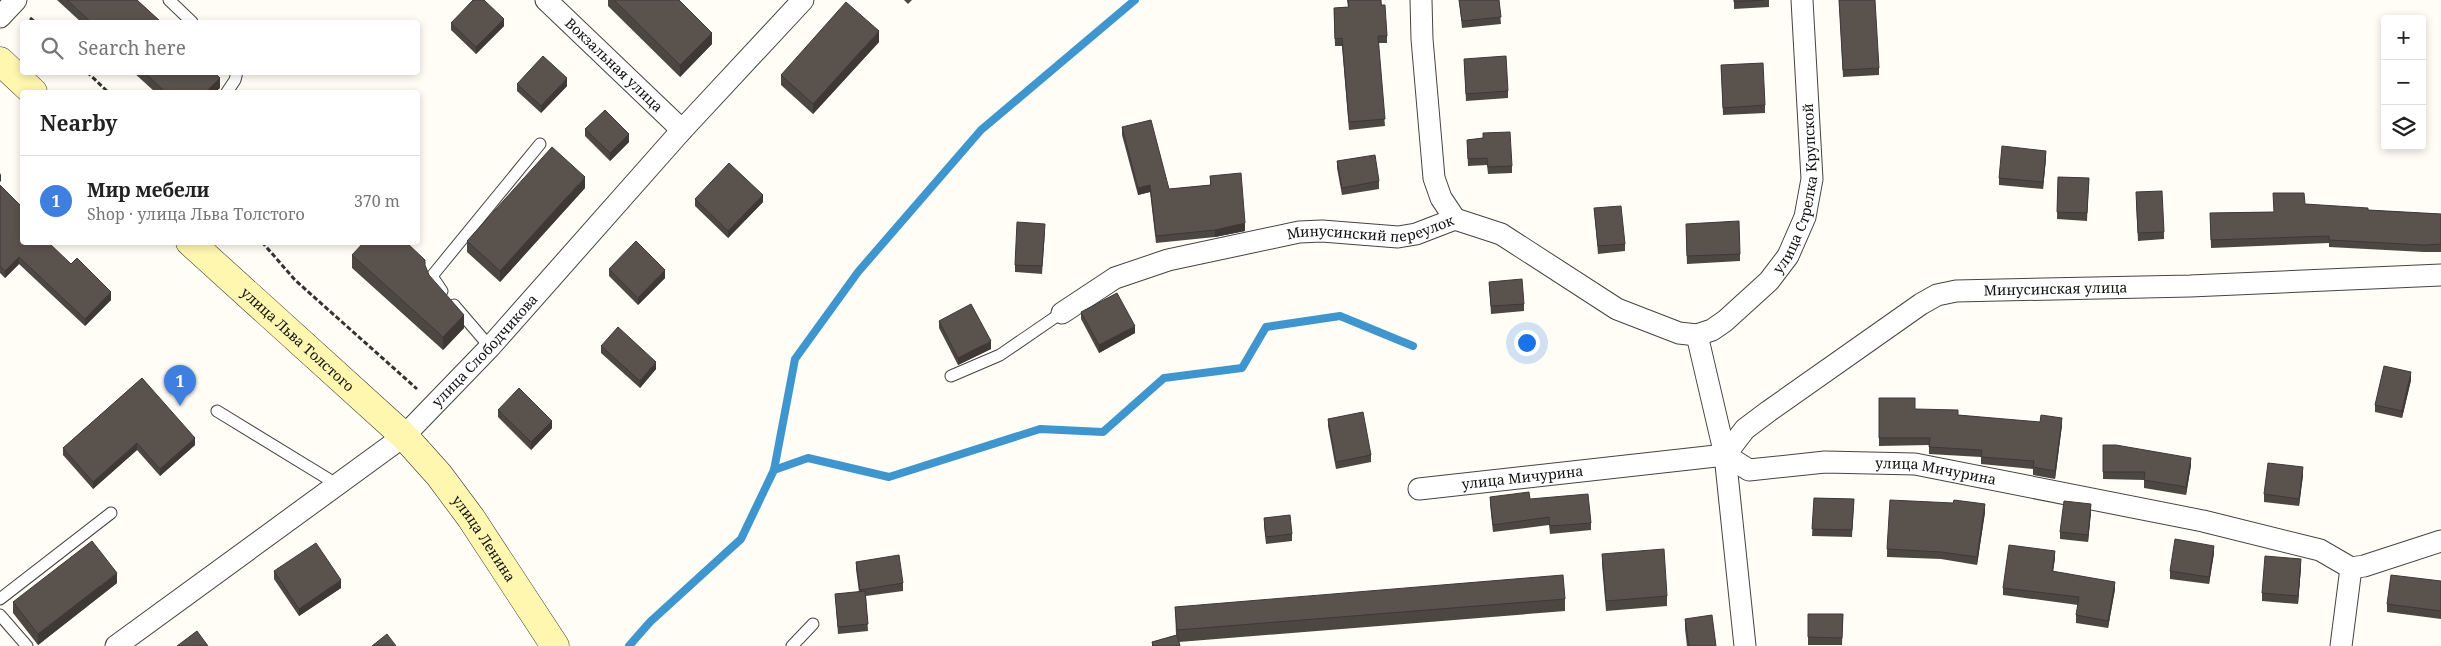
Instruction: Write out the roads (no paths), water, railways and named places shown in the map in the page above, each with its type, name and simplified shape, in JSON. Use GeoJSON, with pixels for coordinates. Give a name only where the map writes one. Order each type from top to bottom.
{"type":"FeatureCollection","features":[{"type":"Feature","properties":{"kind":"main road"},"geometry":{"type":"LineString","coordinates":[[4,72],[30,90]]}},
{"type":"Feature","properties":{"kind":"main road","name":"улица Льва Толстого"},"geometry":{"type":"LineString","coordinates":[[193,245],[404,436]]}},
{"type":"Feature","properties":{"kind":"main road","name":"улица Ленина"},"geometry":{"type":"LineString","coordinates":[[404,436],[439,475],[471,518],[555,646]]}},
{"type":"Feature","properties":{"kind":"street"},"geometry":{"type":"LineString","coordinates":[[0,17],[16,0]]}},
{"type":"Feature","properties":{"kind":"street","name":"Вокзальная улица"},"geometry":{"type":"LineString","coordinates":[[546,0],[682,130]]}},
{"type":"Feature","properties":{"kind":"street","name":"улица Слободчикова"},"geometry":{"type":"LineString","coordinates":[[116,646],[404,436],[490,347],[682,130],[803,0]]}},
{"type":"Feature","properties":{"kind":"street"},"geometry":{"type":"LineString","coordinates":[[1421,0],[1422,39],[1434,178],[1441,198],[1455,219]]}},
{"type":"Feature","properties":{"kind":"street","name":"улица Стрелка Крупской"},"geometry":{"type":"LineString","coordinates":[[1697,335],[1712,330],[1726,321],[1769,280],[1788,256],[1805,218],[1812,178],[1802,0]]}},
{"type":"Feature","properties":{"kind":"street","name":"Минусинский переулок"},"geometry":{"type":"LineString","coordinates":[[1058,316],[1114,278],[1168,260],[1300,232],[1322,230],[1398,236],[1416,234],[1455,219],[1501,234],[1617,309],[1679,333],[1697,335]]}},
{"type":"Feature","properties":{"kind":"street","name":"Минусинская улица"},"geometry":{"type":"LineString","coordinates":[[1725,455],[1746,429],[1763,415],[1921,304],[1937,295],[1956,291],[2190,286],[2441,275]]}},
{"type":"Feature","properties":{"kind":"street"},"geometry":{"type":"LineString","coordinates":[[1697,335],[1725,455],[1745,646]]}},
{"type":"Feature","properties":{"kind":"street","name":"улица Мичурина"},"geometry":{"type":"LineString","coordinates":[[1419,489],[1725,455],[1749,470],[1825,462],[1915,464],[2212,524],[2320,550],[2351,568]]}},
{"type":"Feature","properties":{"kind":"street"},"geometry":{"type":"LineString","coordinates":[[2341,646],[2351,568],[2364,566],[2441,541]]}},
{"type":"Feature","properties":{"kind":"lane"},"geometry":{"type":"LineString","coordinates":[[169,0],[190,20]]}},
{"type":"Feature","properties":{"kind":"lane"},"geometry":{"type":"LineString","coordinates":[[228,90],[236,80],[237,75]]}},
{"type":"Feature","properties":{"kind":"lane"},"geometry":{"type":"LineString","coordinates":[[490,347],[435,283],[432,276],[540,144]]}},
{"type":"Feature","properties":{"kind":"lane"},"geometry":{"type":"LineString","coordinates":[[951,376],[1000,355],[1058,316]]}},
{"type":"Feature","properties":{"kind":"lane"},"geometry":{"type":"LineString","coordinates":[[217,411],[338,485]]}},
{"type":"Feature","properties":{"kind":"lane"},"geometry":{"type":"LineString","coordinates":[[0,599],[111,513]]}},
{"type":"Feature","properties":{"kind":"lane"},"geometry":{"type":"LineString","coordinates":[[0,615],[27,646]]}},
{"type":"Feature","properties":{"kind":"lane"},"geometry":{"type":"LineString","coordinates":[[792,646],[813,624]]}},
{"type":"Feature","properties":{"kind":"waterway"},"geometry":{"type":"LineString","coordinates":[[629,646],[650,622],[741,539],[774,470],[795,359],[858,272],[981,130],[1135,0]]}},
{"type":"Feature","properties":{"kind":"waterway"},"geometry":{"type":"LineString","coordinates":[[774,470],[808,458],[889,477],[1040,429],[1103,432],[1164,378],[1242,368],[1266,327],[1340,316],[1413,346]]}},
{"type":"Feature","properties":{"kind":"place","name":"Мир мебели"},"geometry":{"type":"Point","coordinates":[180,406]}}]}
